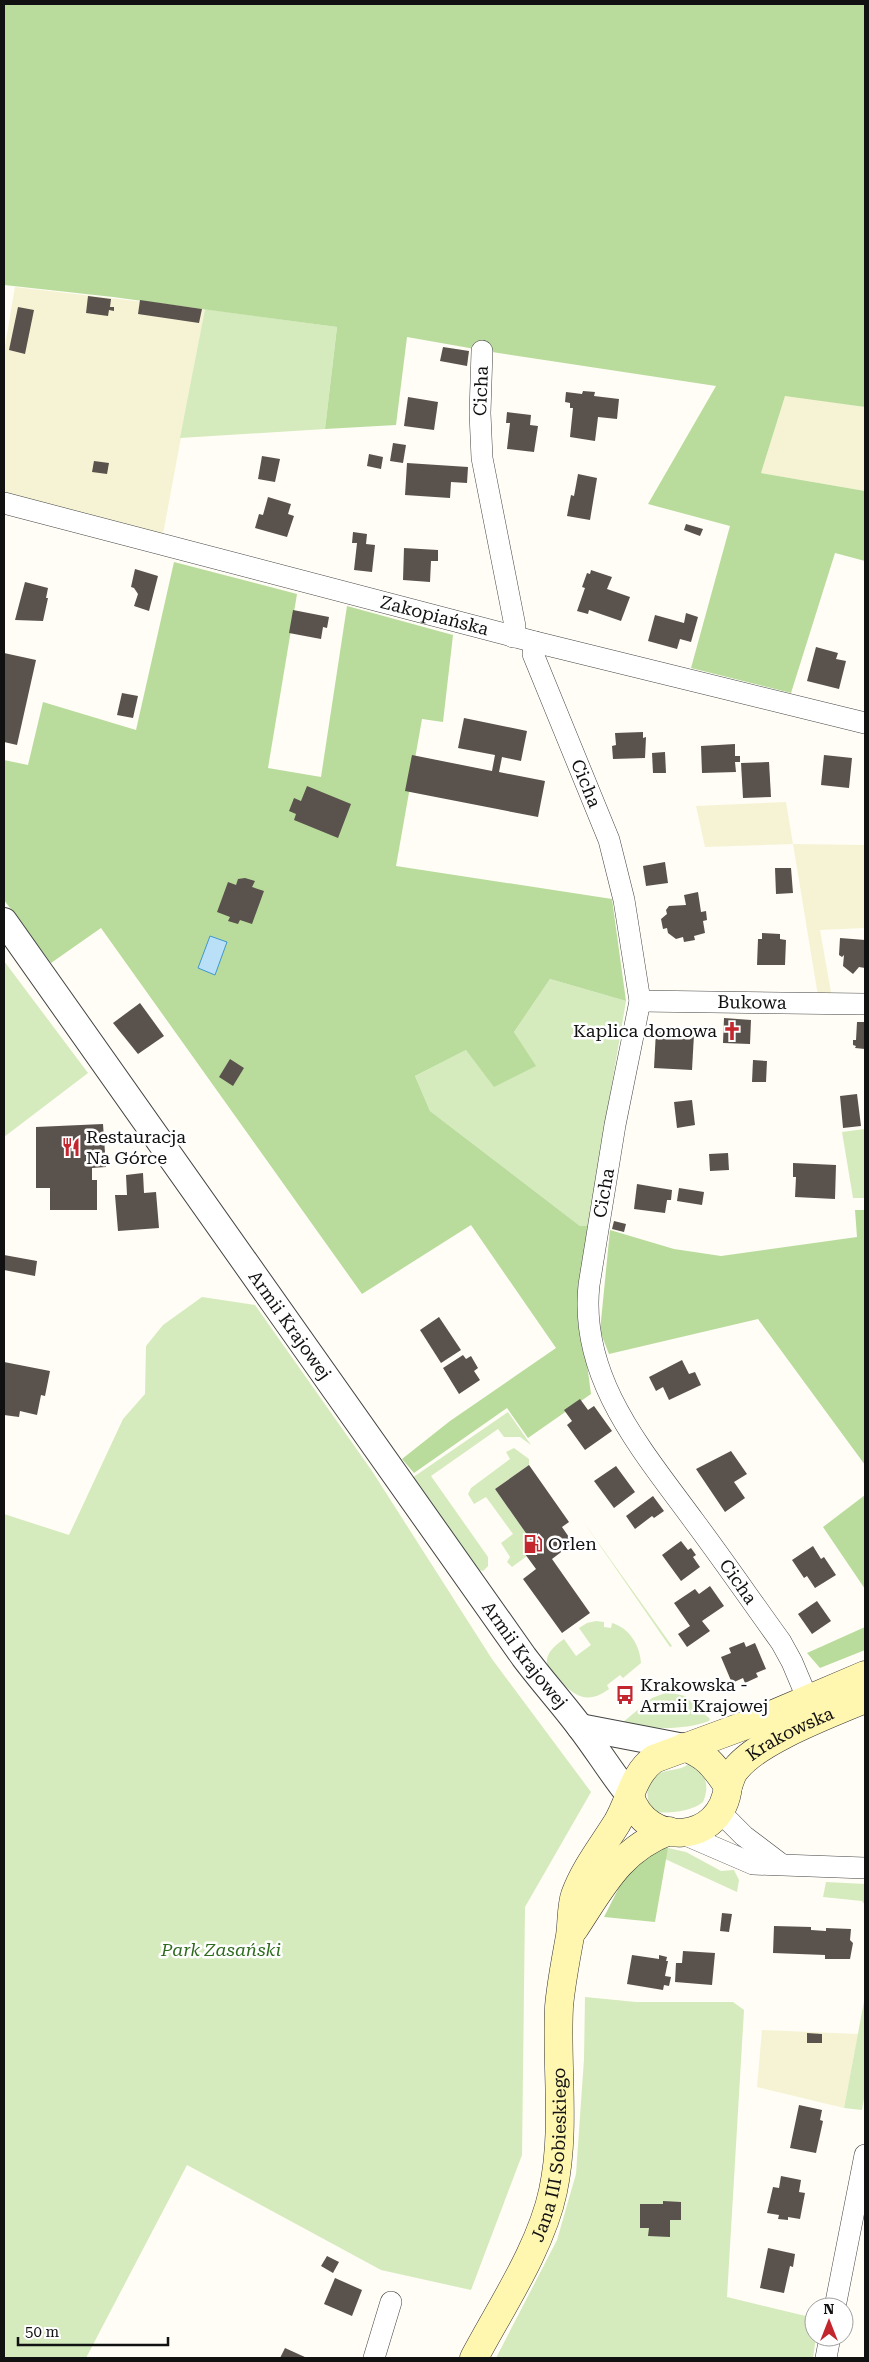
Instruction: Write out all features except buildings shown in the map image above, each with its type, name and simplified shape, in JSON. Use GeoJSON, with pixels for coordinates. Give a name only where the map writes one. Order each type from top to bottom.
{"type":"FeatureCollection","features":[{"type":"Feature","properties":{"kind":"main road","name":"Krakowska"},"geometry":{"type":"LineString","coordinates":[[684,1747],[808,1700],[865,1676]]}},
{"type":"Feature","properties":{"kind":"main road","name":"Krakowska"},"geometry":{"type":"LineString","coordinates":[[728,1786],[734,1771],[743,1760],[799,1728],[865,1699]]}},
{"type":"Feature","properties":{"kind":"main road"},"geometry":{"type":"LineString","coordinates":[[684,1747],[700,1752],[708,1759],[728,1786],[727,1800],[721,1813],[711,1823],[697,1830],[675,1832],[652,1827],[641,1818],[634,1808],[630,1796],[638,1775],[646,1765],[684,1747]]}},
{"type":"Feature","properties":{"kind":"main road","name":"Jana III Sobieskiego"},"geometry":{"type":"LineString","coordinates":[[474,2358],[526,2260],[552,2194],[559,2161],[559,2005],[574,1897],[581,1879],[617,1823],[630,1796]]}},
{"type":"Feature","properties":{"kind":"main road","name":"Jana III Sobieskiego"},"geometry":{"type":"LineString","coordinates":[[570,1935],[620,1862],[632,1850],[651,1838],[675,1832]]}},
{"type":"Feature","properties":{"kind":"street","name":"Cicha"},"geometry":{"type":"LineString","coordinates":[[482,351],[480,413],[482,458],[515,626],[513,637]]}},
{"type":"Feature","properties":{"kind":"street","name":"Zakopiańska"},"geometry":{"type":"LineString","coordinates":[[4,503],[513,637],[865,723]]}},
{"type":"Feature","properties":{"kind":"street","name":"Cicha"},"geometry":{"type":"LineString","coordinates":[[535,642],[533,654],[608,840],[624,900],[640,1001],[588,1285],[586,1308],[593,1349],[605,1386],[628,1430],[781,1642],[792,1662],[808,1700]]}},
{"type":"Feature","properties":{"kind":"street","name":"Armii Krajowej"},"geometry":{"type":"LineString","coordinates":[[4,921],[520,1651],[551,1694],[580,1727],[604,1764],[630,1796]]}},
{"type":"Feature","properties":{"kind":"street","name":"Bukowa"},"geometry":{"type":"LineString","coordinates":[[640,1001],[865,1004]]}},
{"type":"Feature","properties":{"kind":"street"},"geometry":{"type":"LineString","coordinates":[[580,1727],[684,1747]]}},
{"type":"Feature","properties":{"kind":"street"},"geometry":{"type":"LineString","coordinates":[[721,1813],[744,1836],[781,1864]]}},
{"type":"Feature","properties":{"kind":"street"},"geometry":{"type":"LineString","coordinates":[[675,1832],[753,1864],[865,1868]]}},
{"type":"Feature","properties":{"kind":"street"},"geometry":{"type":"LineString","coordinates":[[837,2297],[865,2155]]}},
{"type":"Feature","properties":{"kind":"street"},"geometry":{"type":"LineString","coordinates":[[374,2358],[391,2302]]}},
{"type":"Feature","properties":{"kind":"shaded area"},"geometry":{"type":"Polygon","coordinates":[[[15,287],[205,309],[163,534],[4,494],[4,352],[15,287]]]}},
{"type":"Feature","properties":{"kind":"shaded area"},"geometry":{"type":"Polygon","coordinates":[[[785,395],[865,407],[865,491],[761,473],[785,395]]]}},
{"type":"Feature","properties":{"kind":"shaded area"},"geometry":{"type":"Polygon","coordinates":[[[786,802],[793,844],[705,847],[696,806],[786,802]]]}},
{"type":"Feature","properties":{"kind":"shaded area"},"geometry":{"type":"Polygon","coordinates":[[[793,844],[865,845],[865,928],[820,930],[832,998],[818,996],[793,844]]]}},
{"type":"Feature","properties":{"kind":"shaded area"},"geometry":{"type":"Polygon","coordinates":[[[762,2030],[858,2034],[844,2108],[757,2087],[762,2030]]]}},
{"type":"Feature","properties":{"kind":"green space"},"geometry":{"type":"Polygon","coordinates":[[[4,4],[865,4],[865,407],[785,396],[761,473],[865,491],[865,561],[835,553],[791,693],[691,668],[730,526],[648,504],[716,386],[492,352],[407,337],[396,425],[325,429],[337,327],[113,297],[4,285],[4,4]]]}},
{"type":"Feature","properties":{"kind":"green space"},"geometry":{"type":"Polygon","coordinates":[[[205,309],[337,327],[325,429],[180,438],[205,309]]]}},
{"type":"Feature","properties":{"kind":"green space"},"geometry":{"type":"Polygon","coordinates":[[[174,562],[297,594],[268,768],[321,777],[347,606],[453,635],[443,722],[422,719],[396,866],[612,899],[626,1001],[550,979],[514,1032],[536,1066],[494,1087],[466,1050],[415,1076],[430,1111],[580,1226],[588,1226],[578,1296],[591,1394],[528,1438],[507,1408],[414,1473],[402,1459],[450,1421],[556,1348],[471,1225],[362,1294],[101,928],[51,963],[4,900],[4,760],[28,765],[43,702],[136,730],[174,562]]]}},
{"type":"Feature","properties":{"kind":"green space"},"geometry":{"type":"Polygon","coordinates":[[[4,961],[88,1073],[4,1137],[4,961]]]}},
{"type":"Feature","properties":{"kind":"green space"},"geometry":{"type":"Polygon","coordinates":[[[550,979],[626,1001],[588,1226],[580,1226],[430,1111],[415,1076],[466,1050],[535,1066],[514,1032],[550,979]]]}},
{"type":"Feature","properties":{"kind":"green space"},"geometry":{"type":"Polygon","coordinates":[[[865,1129],[865,1198],[853,1198],[842,1132],[865,1129]]]}},
{"type":"Feature","properties":{"kind":"green space"},"geometry":{"type":"Polygon","coordinates":[[[855,1210],[865,1210],[865,1465],[758,1319],[609,1354],[600,1331],[610,1230],[674,1249],[721,1256],[857,1237],[855,1210]]]}},
{"type":"Feature","properties":{"kind":"green space","name":"Park Zasański"},"geometry":{"type":"Polygon","coordinates":[[[202,1297],[255,1305],[372,1471],[492,1659],[591,1792],[525,1907],[522,2155],[471,2290],[381,2270],[187,2165],[86,2358],[4,2358],[4,1514],[69,1535],[123,1419],[145,1394],[146,1346],[163,1325],[202,1297]]]}},
{"type":"Feature","properties":{"kind":"green space"},"geometry":{"type":"Polygon","coordinates":[[[508,1412],[531,1445],[520,1437],[504,1437],[498,1429],[431,1476],[488,1557],[488,1566],[483,1571],[478,1570],[412,1478],[508,1412]]]}},
{"type":"Feature","properties":{"kind":"green space"},"geometry":{"type":"Polygon","coordinates":[[[514,1448],[529,1459],[529,1465],[495,1489],[535,1546],[525,1554],[527,1556],[512,1567],[507,1562],[510,1557],[501,1543],[513,1534],[486,1497],[474,1504],[468,1494],[471,1488],[510,1459],[506,1452],[514,1448]]]}},
{"type":"Feature","properties":{"kind":"green space"},"geometry":{"type":"Polygon","coordinates":[[[865,1495],[865,1589],[823,1527],[865,1495]]]}},
{"type":"Feature","properties":{"kind":"green space"},"geometry":{"type":"Polygon","coordinates":[[[583,1521],[672,1646],[670,1647],[583,1521]]]}},
{"type":"Feature","properties":{"kind":"green space"},"geometry":{"type":"Polygon","coordinates":[[[604,1622],[604,1627],[611,1628],[612,1623],[624,1629],[636,1644],[641,1663],[623,1678],[620,1675],[607,1685],[609,1689],[602,1694],[583,1697],[571,1691],[560,1680],[555,1683],[548,1669],[547,1659],[552,1649],[564,1639],[576,1656],[591,1645],[579,1628],[587,1623],[604,1622]]]}},
{"type":"Feature","properties":{"kind":"green space"},"geometry":{"type":"Polygon","coordinates":[[[865,1627],[865,1650],[820,1668],[807,1653],[865,1627]]]}},
{"type":"Feature","properties":{"kind":"green space"},"geometry":{"type":"Polygon","coordinates":[[[668,1692],[685,1696],[710,1719],[709,1721],[677,1728],[644,1727],[622,1723],[652,1698],[668,1692]]]}},
{"type":"Feature","properties":{"kind":"green space"},"geometry":{"type":"Polygon","coordinates":[[[692,1765],[703,1776],[706,1791],[703,1802],[693,1808],[679,1811],[665,1813],[653,1811],[647,1796],[651,1780],[660,1773],[692,1765]]]}},
{"type":"Feature","properties":{"kind":"green space"},"geometry":{"type":"Polygon","coordinates":[[[668,1848],[686,1852],[721,1871],[734,1870],[739,1880],[737,1892],[665,1859],[668,1848]]]}},
{"type":"Feature","properties":{"kind":"green space"},"geometry":{"type":"Polygon","coordinates":[[[668,1848],[655,1922],[604,1917],[632,1862],[657,1849],[668,1848]]]}},
{"type":"Feature","properties":{"kind":"green space"},"geometry":{"type":"Polygon","coordinates":[[[826,1882],[865,1884],[865,1905],[862,1901],[823,1897],[826,1882]]]}},
{"type":"Feature","properties":{"kind":"green space"},"geometry":{"type":"Polygon","coordinates":[[[865,1996],[865,2093],[862,2110],[844,2108],[865,1996]]]}},
{"type":"Feature","properties":{"kind":"green space"},"geometry":{"type":"Polygon","coordinates":[[[585,1997],[636,2002],[733,2002],[744,2010],[727,2297],[804,2316],[804,2347],[815,2347],[813,2358],[496,2358],[557,2240],[576,2174],[584,2059],[585,1997]]]}},
{"type":"Feature","properties":{"kind":"water"},"geometry":{"type":"Polygon","coordinates":[[[210,936],[227,942],[215,975],[198,968],[210,936]]]}},
{"type":"Feature","properties":{"kind":"place","name":"Kaplica domowa"},"geometry":{"type":"Point","coordinates":[732,1031]}},
{"type":"Feature","properties":{"kind":"place","name":"Restauracja Na Górce"},"geometry":{"type":"Point","coordinates":[71,1147]}},
{"type":"Feature","properties":{"kind":"place","name":"Orlen"},"geometry":{"type":"Point","coordinates":[533,1544]}},
{"type":"Feature","properties":{"kind":"place","name":"Krakowska - Armii Krajowej"},"geometry":{"type":"Point","coordinates":[625,1695]}}]}
